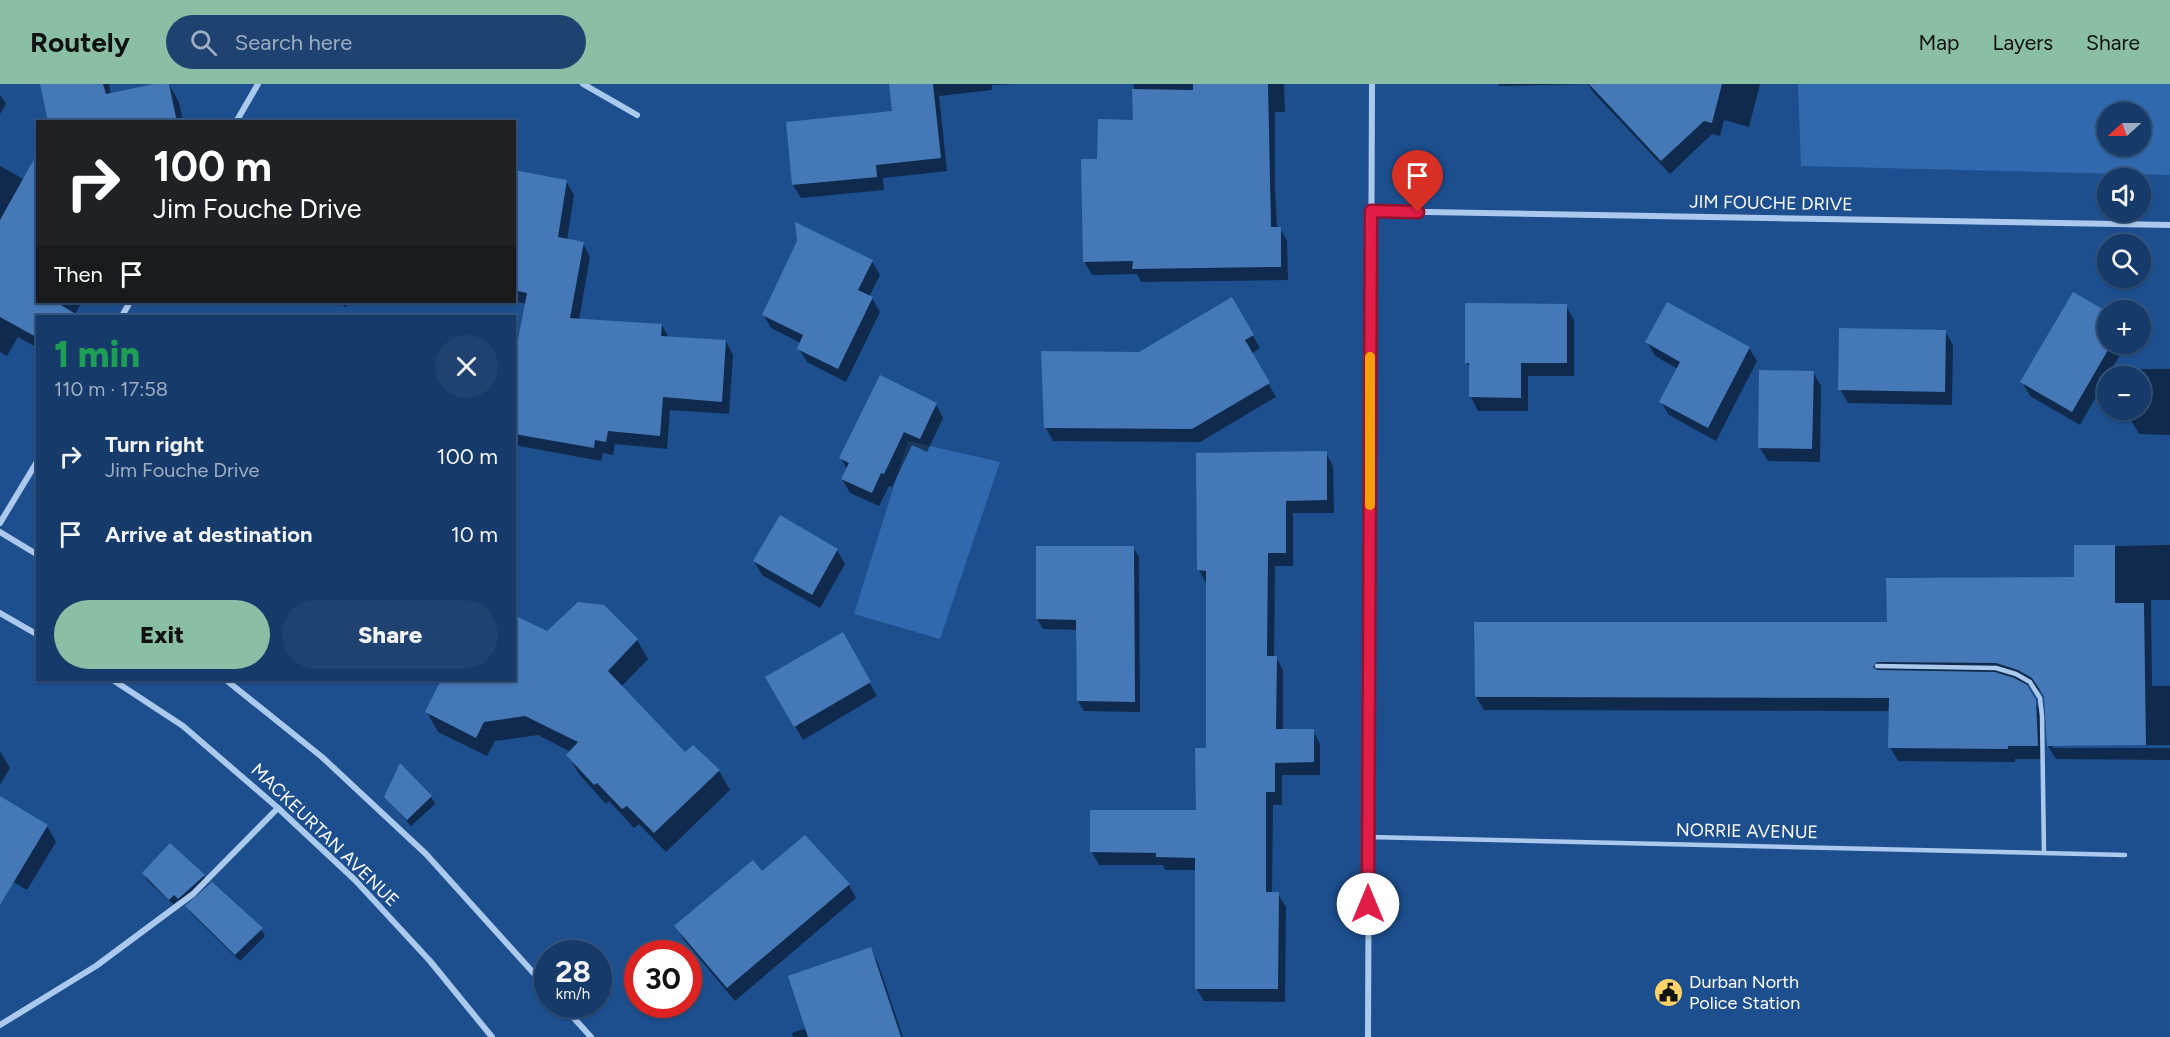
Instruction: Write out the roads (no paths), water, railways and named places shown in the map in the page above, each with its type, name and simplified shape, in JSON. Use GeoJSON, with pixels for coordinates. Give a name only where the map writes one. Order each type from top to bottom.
{"type":"FeatureCollection","features":[{"type":"Feature","properties":{"kind":"street"},"geometry":{"type":"LineString","coordinates":[[237,120],[258,84]]}},
{"type":"Feature","properties":{"kind":"street"},"geometry":{"type":"LineString","coordinates":[[583,84],[637,115]]}},
{"type":"Feature","properties":{"kind":"street"},"geometry":{"type":"LineString","coordinates":[[1368,1037],[1372,84]]}},
{"type":"Feature","properties":{"kind":"street","name":"JIM FOUCHE DRIVE"},"geometry":{"type":"LineString","coordinates":[[1371,211],[2170,225]]}},
{"type":"Feature","properties":{"kind":"street"},"geometry":{"type":"LineString","coordinates":[[0,524],[36,463]]}},
{"type":"Feature","properties":{"kind":"street"},"geometry":{"type":"LineString","coordinates":[[0,532],[36,554]]}},
{"type":"Feature","properties":{"kind":"street"},"geometry":{"type":"LineString","coordinates":[[0,614],[36,634]]}},
{"type":"Feature","properties":{"kind":"street","name":"MACKEURTAN AVENUE"},"geometry":{"type":"LineString","coordinates":[[115,681],[183,726],[278,808],[370,896],[430,961],[492,1037]]}},
{"type":"Feature","properties":{"kind":"street"},"geometry":{"type":"LineString","coordinates":[[227,681],[322,757],[426,854],[534,974]]}},
{"type":"Feature","properties":{"kind":"street"},"geometry":{"type":"LineString","coordinates":[[0,1025],[96,966],[193,894],[278,808]]}},
{"type":"Feature","properties":{"kind":"street"},"geometry":{"type":"LineString","coordinates":[[574,1018],[591,1037]]}},
{"type":"Feature","properties":{"kind":"lane"},"geometry":{"type":"LineString","coordinates":[[1877,666],[1996,668],[2016,674],[2030,682],[2040,698],[2042,716],[2044,853]]}},
{"type":"Feature","properties":{"kind":"lane","name":"NORRIE AVENUE"},"geometry":{"type":"LineString","coordinates":[[1369,837],[2125,855]]}},
{"type":"Feature","properties":{"kind":"place","name":"Durban North Police Station"},"geometry":{"type":"Point","coordinates":[1668,992]}}]}
